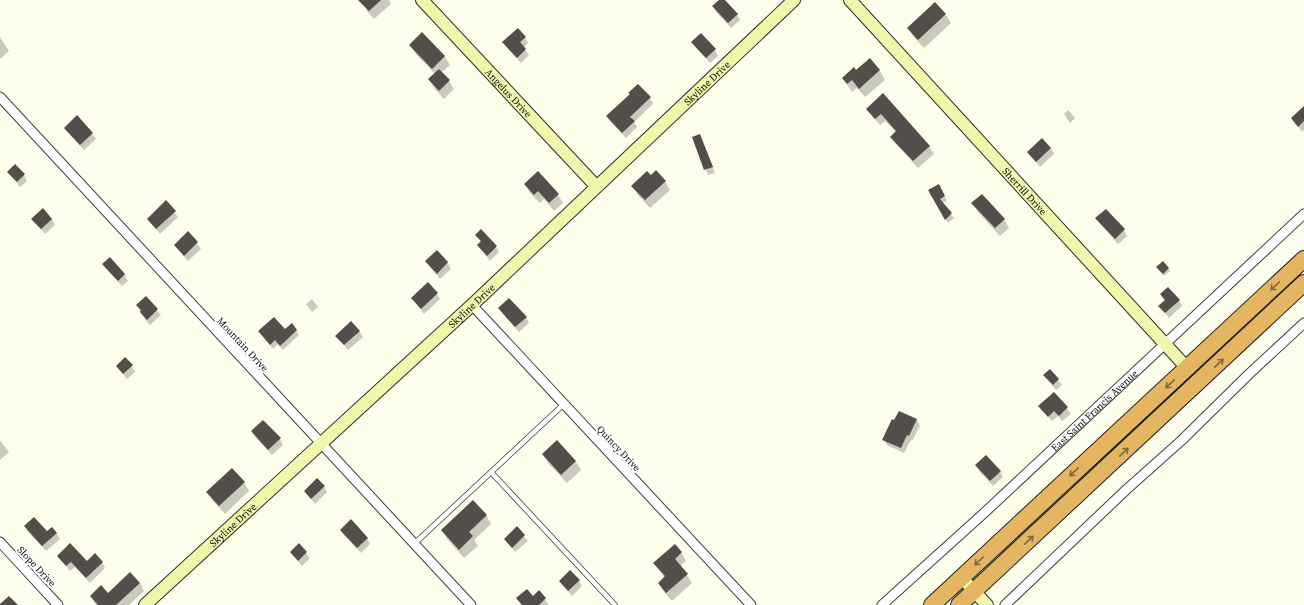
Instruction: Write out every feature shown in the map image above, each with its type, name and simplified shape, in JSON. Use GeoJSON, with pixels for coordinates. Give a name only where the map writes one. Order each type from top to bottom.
{"type":"FeatureCollection","features":[{"type":"Feature","properties":{"kind":"highway"},"geometry":{"type":"LineString","coordinates":[[932,605],[1304,259]]}},
{"type":"Feature","properties":{"kind":"highway"},"geometry":{"type":"LineString","coordinates":[[959,605],[1304,284]]}},
{"type":"Feature","properties":{"kind":"street","name":"Angelus Drive"},"geometry":{"type":"LineString","coordinates":[[422,0],[596,186]]}},
{"type":"Feature","properties":{"kind":"street","name":"Skyline Drive"},"geometry":{"type":"LineString","coordinates":[[144,605],[472,305],[794,0]]}},
{"type":"Feature","properties":{"kind":"street","name":"Sherrill Drive"},"geometry":{"type":"LineString","coordinates":[[850,0],[1200,381]]}},
{"type":"Feature","properties":{"kind":"street","name":"Mountain Drive"},"geometry":{"type":"LineString","coordinates":[[0,97],[470,605]]}},
{"type":"Feature","properties":{"kind":"street","name":"East Saint Francis Avenue"},"geometry":{"type":"LineString","coordinates":[[882,605],[983,514],[1304,214]]}},
{"type":"Feature","properties":{"kind":"street","name":"Quincy Drive"},"geometry":{"type":"LineString","coordinates":[[472,305],[751,605]]}},
{"type":"Feature","properties":{"kind":"street"},"geometry":{"type":"LineString","coordinates":[[1005,605],[1127,489],[1182,440],[1249,374],[1304,323]]}},
{"type":"Feature","properties":{"kind":"street","name":"Slope Drive"},"geometry":{"type":"LineString","coordinates":[[0,542],[58,605]]}},
{"type":"Feature","properties":{"kind":"street"},"geometry":{"type":"LineString","coordinates":[[962,578],[987,605]]}},
{"type":"Feature","properties":{"kind":"lane"},"geometry":{"type":"LineString","coordinates":[[414,544],[564,404]]}},
{"type":"Feature","properties":{"kind":"lane"},"geometry":{"type":"LineString","coordinates":[[491,472],[615,605]]}},
{"type":"Feature","properties":{"kind":"building"},"geometry":{"type":"Polygon","coordinates":[[[358,0],[381,0],[369,11],[358,0]]]}},
{"type":"Feature","properties":{"kind":"building"},"geometry":{"type":"Polygon","coordinates":[[[719,0],[725,0],[738,14],[728,23],[712,6],[719,0]]]}},
{"type":"Feature","properties":{"kind":"building"},"geometry":{"type":"Polygon","coordinates":[[[935,2],[946,14],[918,40],[907,28],[935,2]]]}},
{"type":"Feature","properties":{"kind":"building"},"geometry":{"type":"Polygon","coordinates":[[[518,28],[526,37],[520,42],[526,49],[517,58],[502,42],[518,28]]]}},
{"type":"Feature","properties":{"kind":"building"},"geometry":{"type":"Polygon","coordinates":[[[422,32],[445,56],[432,69],[409,45],[422,32]]]}},
{"type":"Feature","properties":{"kind":"building"},"geometry":{"type":"Polygon","coordinates":[[[701,33],[716,49],[706,58],[691,42],[701,33]]]}},
{"type":"Feature","properties":{"kind":"building"},"geometry":{"type":"Polygon","coordinates":[[[870,58],[880,70],[859,89],[852,80],[847,84],[842,78],[854,67],[856,70],[870,58]]]}},
{"type":"Feature","properties":{"kind":"building"},"geometry":{"type":"Polygon","coordinates":[[[439,69],[450,80],[439,91],[428,79],[439,69]]]}},
{"type":"Feature","properties":{"kind":"building"},"geometry":{"type":"Polygon","coordinates":[[[638,84],[651,97],[630,117],[635,121],[622,133],[606,116],[630,94],[628,93],[638,84]]]}},
{"type":"Feature","properties":{"kind":"building"},"geometry":{"type":"Polygon","coordinates":[[[883,93],[930,146],[913,161],[890,137],[896,131],[881,114],[875,119],[866,109],[883,93]]]}},
{"type":"Feature","properties":{"kind":"building"},"geometry":{"type":"Polygon","coordinates":[[[1304,106],[1304,121],[1298,127],[1291,118],[1304,106]]]}},
{"type":"Feature","properties":{"kind":"building"},"geometry":{"type":"Polygon","coordinates":[[[77,115],[93,133],[80,145],[64,128],[77,115]]]}},
{"type":"Feature","properties":{"kind":"building"},"geometry":{"type":"Polygon","coordinates":[[[700,134],[713,167],[704,170],[692,137],[700,134]]]}},
{"type":"Feature","properties":{"kind":"building"},"geometry":{"type":"Polygon","coordinates":[[[1042,138],[1051,148],[1036,162],[1027,152],[1042,138]]]}},
{"type":"Feature","properties":{"kind":"building"},"geometry":{"type":"Polygon","coordinates":[[[15,164],[25,174],[17,182],[7,172],[15,164]]]}},
{"type":"Feature","properties":{"kind":"building"},"geometry":{"type":"Polygon","coordinates":[[[656,170],[666,181],[645,200],[631,186],[647,171],[651,175],[656,170]]]}},
{"type":"Feature","properties":{"kind":"building"},"geometry":{"type":"Polygon","coordinates":[[[538,171],[559,194],[549,203],[538,191],[534,195],[524,184],[538,171]]]}},
{"type":"Feature","properties":{"kind":"building"},"geometry":{"type":"Polygon","coordinates":[[[939,184],[945,196],[940,199],[952,213],[945,220],[928,190],[939,184]]]}},
{"type":"Feature","properties":{"kind":"building"},"geometry":{"type":"Polygon","coordinates":[[[982,194],[1005,219],[995,228],[971,203],[982,194]]]}},
{"type":"Feature","properties":{"kind":"building"},"geometry":{"type":"Polygon","coordinates":[[[166,200],[176,211],[156,229],[147,219],[166,200]]]}},
{"type":"Feature","properties":{"kind":"building"},"geometry":{"type":"Polygon","coordinates":[[[43,208],[52,219],[41,229],[31,219],[43,208]]]}},
{"type":"Feature","properties":{"kind":"building"},"geometry":{"type":"Polygon","coordinates":[[[1106,209],[1125,229],[1115,239],[1095,218],[1106,209]]]}},
{"type":"Feature","properties":{"kind":"building"},"geometry":{"type":"Polygon","coordinates":[[[481,229],[497,246],[487,256],[477,245],[481,241],[475,235],[481,229]]]}},
{"type":"Feature","properties":{"kind":"building"},"geometry":{"type":"Polygon","coordinates":[[[188,231],[198,242],[184,256],[174,245],[188,231]]]}},
{"type":"Feature","properties":{"kind":"building"},"geometry":{"type":"Polygon","coordinates":[[[437,250],[448,262],[437,274],[425,261],[437,250]]]}},
{"type":"Feature","properties":{"kind":"building"},"geometry":{"type":"Polygon","coordinates":[[[110,257],[125,274],[118,281],[102,264],[110,257]]]}},
{"type":"Feature","properties":{"kind":"building"},"geometry":{"type":"Polygon","coordinates":[[[1163,261],[1169,268],[1163,274],[1156,267],[1163,261]]]}},
{"type":"Feature","properties":{"kind":"building"},"geometry":{"type":"Polygon","coordinates":[[[428,282],[438,293],[421,309],[411,298],[428,282]]]}},
{"type":"Feature","properties":{"kind":"building"},"geometry":{"type":"Polygon","coordinates":[[[1168,287],[1180,300],[1165,313],[1158,306],[1165,300],[1160,294],[1168,287]]]}},
{"type":"Feature","properties":{"kind":"building"},"geometry":{"type":"Polygon","coordinates":[[[146,296],[158,309],[147,320],[136,305],[146,296]]]}},
{"type":"Feature","properties":{"kind":"building"},"geometry":{"type":"Polygon","coordinates":[[[509,298],[527,317],[515,327],[498,308],[509,298]]]}},
{"type":"Feature","properties":{"kind":"building"},"geometry":{"type":"Polygon","coordinates":[[[274,317],[285,329],[292,323],[297,330],[280,346],[275,340],[270,345],[258,331],[274,317]]]}},
{"type":"Feature","properties":{"kind":"building"},"geometry":{"type":"Polygon","coordinates":[[[351,321],[360,331],[344,345],[335,336],[351,321]]]}},
{"type":"Feature","properties":{"kind":"building"},"geometry":{"type":"Polygon","coordinates":[[[125,357],[133,365],[123,374],[116,366],[125,357]]]}},
{"type":"Feature","properties":{"kind":"building"},"geometry":{"type":"Polygon","coordinates":[[[1050,369],[1059,379],[1053,385],[1043,375],[1050,369]]]}},
{"type":"Feature","properties":{"kind":"building"},"geometry":{"type":"Polygon","coordinates":[[[1054,392],[1068,407],[1059,416],[1054,411],[1048,417],[1038,406],[1054,392]]]}},
{"type":"Feature","properties":{"kind":"building"},"geometry":{"type":"Polygon","coordinates":[[[899,411],[917,419],[909,436],[907,435],[901,448],[882,440],[892,419],[894,420],[899,411]]]}},
{"type":"Feature","properties":{"kind":"building"},"geometry":{"type":"Polygon","coordinates":[[[263,420],[281,438],[268,450],[251,431],[263,420]]]}},
{"type":"Feature","properties":{"kind":"building"},"geometry":{"type":"Polygon","coordinates":[[[557,440],[576,461],[561,475],[542,454],[557,440]]]}},
{"type":"Feature","properties":{"kind":"building"},"geometry":{"type":"Polygon","coordinates":[[[986,455],[1001,471],[990,481],[975,465],[986,455]]]}},
{"type":"Feature","properties":{"kind":"building"},"geometry":{"type":"Polygon","coordinates":[[[232,468],[245,482],[219,506],[206,492],[232,468]]]}},
{"type":"Feature","properties":{"kind":"building"},"geometry":{"type":"Polygon","coordinates":[[[317,478],[325,486],[311,499],[304,491],[317,478]]]}},
{"type":"Feature","properties":{"kind":"building"},"geometry":{"type":"Polygon","coordinates":[[[473,500],[487,515],[469,532],[473,536],[459,550],[441,530],[473,500]]]}},
{"type":"Feature","properties":{"kind":"building"},"geometry":{"type":"Polygon","coordinates":[[[34,517],[47,531],[52,527],[57,533],[42,546],[24,526],[34,517]]]}},
{"type":"Feature","properties":{"kind":"building"},"geometry":{"type":"Polygon","coordinates":[[[351,519],[368,538],[357,548],[340,530],[351,519]]]}},
{"type":"Feature","properties":{"kind":"building"},"geometry":{"type":"Polygon","coordinates":[[[517,526],[525,535],[512,548],[504,539],[517,526]]]}},
{"type":"Feature","properties":{"kind":"building"},"geometry":{"type":"Polygon","coordinates":[[[70,543],[87,561],[95,553],[103,562],[86,578],[71,562],[66,566],[57,556],[70,543]]]}},
{"type":"Feature","properties":{"kind":"building"},"geometry":{"type":"Polygon","coordinates":[[[299,543],[307,552],[298,561],[290,552],[299,543]]]}},
{"type":"Feature","properties":{"kind":"building"},"geometry":{"type":"Polygon","coordinates":[[[675,544],[682,552],[675,559],[688,574],[666,593],[658,583],[665,576],[653,563],[675,544]]]}},
{"type":"Feature","properties":{"kind":"building"},"geometry":{"type":"Polygon","coordinates":[[[570,570],[580,580],[568,591],[559,581],[570,570]]]}},
{"type":"Feature","properties":{"kind":"building"},"geometry":{"type":"Polygon","coordinates":[[[130,572],[140,583],[116,605],[98,605],[90,596],[101,585],[108,593],[130,572]]]}},
{"type":"Feature","properties":{"kind":"building"},"geometry":{"type":"Polygon","coordinates":[[[527,589],[533,596],[539,590],[546,598],[539,605],[522,605],[516,598],[527,589]]]}},
{"type":"Feature","properties":{"kind":"building"},"geometry":{"type":"Polygon","coordinates":[[[9,596],[18,605],[0,605],[0,604],[9,596]]]}}]}
